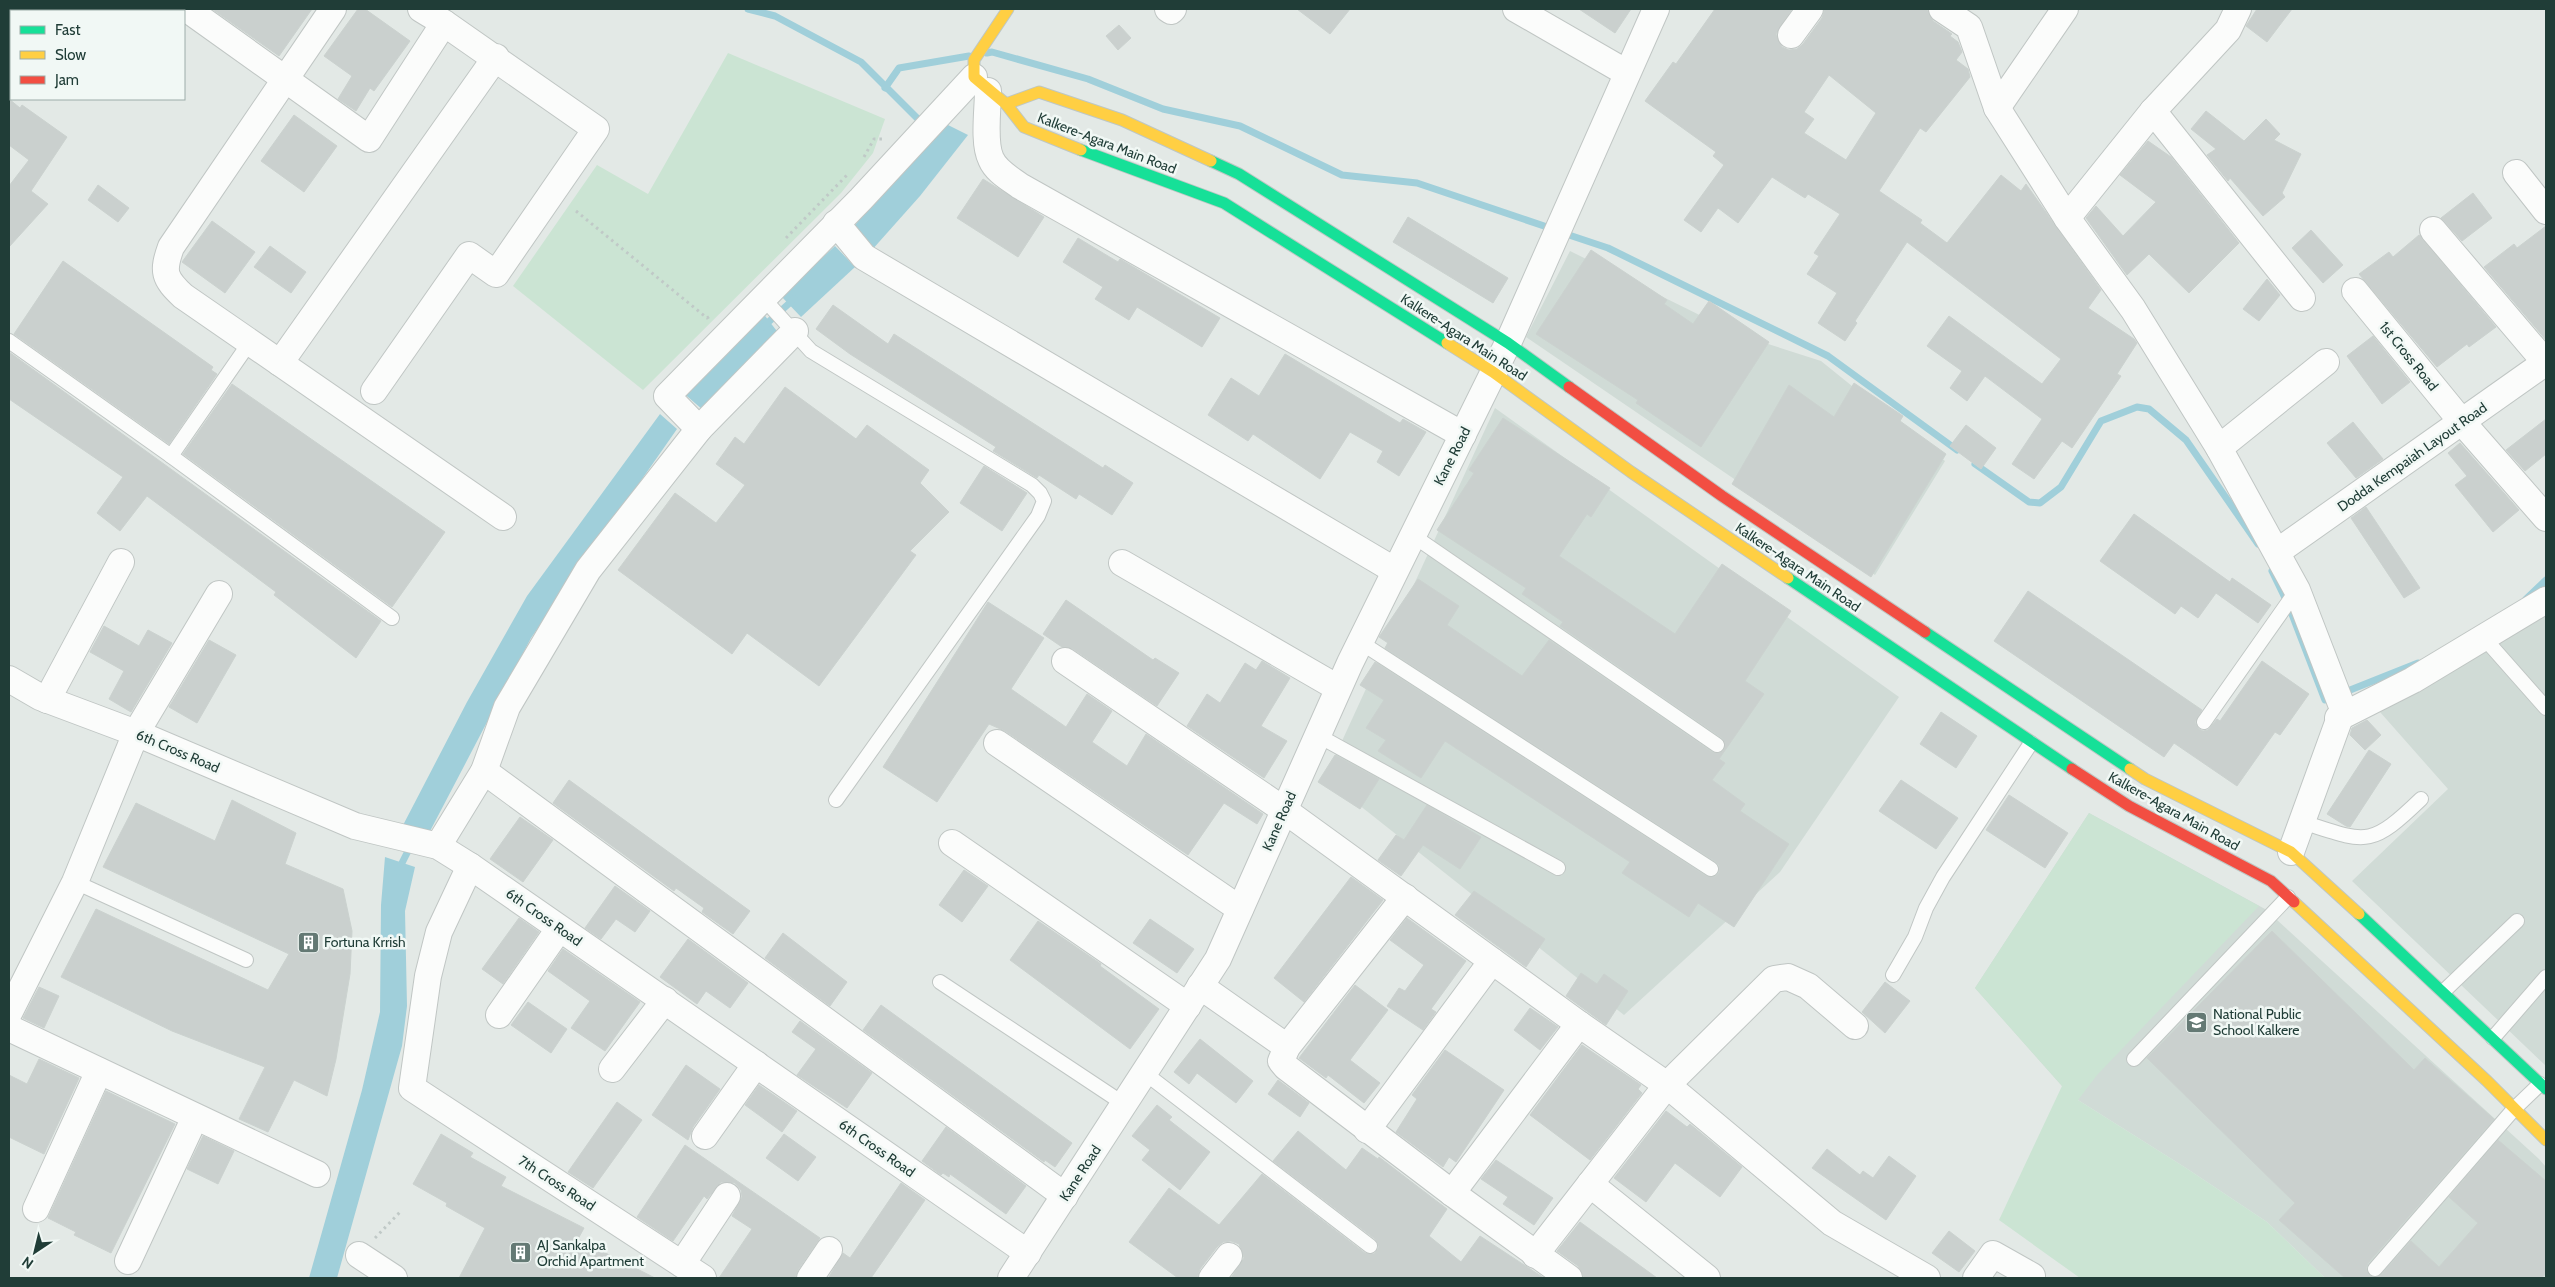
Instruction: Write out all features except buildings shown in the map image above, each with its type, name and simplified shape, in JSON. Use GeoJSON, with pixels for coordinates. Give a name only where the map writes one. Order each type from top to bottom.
{"type":"FeatureCollection","features":[{"type":"Feature","properties":{"kind":"street"},"geometry":{"type":"LineString","coordinates":[[187,9],[369,139],[444,23]]}},
{"type":"Feature","properties":{"kind":"street"},"geometry":{"type":"LineString","coordinates":[[333,9],[171,247],[165,264],[168,281],[183,296],[503,517]]}},
{"type":"Feature","properties":{"kind":"street"},"geometry":{"type":"LineString","coordinates":[[374,391],[469,255],[496,274],[596,129],[496,57],[421,9]]}},
{"type":"Feature","properties":{"kind":"street"},"geometry":{"type":"LineString","coordinates":[[1008,9],[982,46],[990,158],[1001,172],[1028,190],[1463,435]]}},
{"type":"Feature","properties":{"kind":"street"},"geometry":{"type":"LineString","coordinates":[[1168,9],[1171,11],[1173,9]]}},
{"type":"Feature","properties":{"kind":"street"},"geometry":{"type":"LineString","coordinates":[[1516,9],[1627,73]]}},
{"type":"Feature","properties":{"kind":"street","name":"Kane Road"},"geometry":{"type":"LineString","coordinates":[[1011,1278],[1124,1104],[1146,1074],[1218,960],[1338,688],[1394,570],[1508,343],[1656,9]]}},
{"type":"Feature","properties":{"kind":"street"},"geometry":{"type":"LineString","coordinates":[[1791,35],[1810,9]]}},
{"type":"Feature","properties":{"kind":"street"},"geometry":{"type":"LineString","coordinates":[[1942,9],[1969,27],[1997,108],[2067,218],[2133,309],[2219,448],[2277,552],[2295,594],[2339,706],[2302,822],[2288,856]]}},
{"type":"Feature","properties":{"kind":"street"},"geometry":{"type":"LineString","coordinates":[[1997,108],[2065,9]]}},
{"type":"Feature","properties":{"kind":"street"},"geometry":{"type":"LineString","coordinates":[[2067,218],[2153,111],[2228,30],[2238,9]]}},
{"type":"Feature","properties":{"kind":"street"},"geometry":{"type":"LineString","coordinates":[[280,363],[496,57]]}},
{"type":"Feature","properties":{"kind":"street"},"geometry":{"type":"LineString","coordinates":[[699,429],[666,396],[842,230],[918,138],[985,83]]}},
{"type":"Feature","properties":{"kind":"street","name":"Kalkere-Agara Main Road"},"geometry":{"type":"LineString","coordinates":[[985,83],[1039,92],[1122,120],[1238,174],[1508,343],[1722,496],[2145,779],[2288,856],[2444,991],[2544,1084]]}},
{"type":"Feature","properties":{"kind":"street","name":"Kalkere-Agara Main Road"},"geometry":{"type":"LineString","coordinates":[[985,83],[1024,127],[1130,169],[1224,202],[1493,372],[1631,472],[2031,743],[2129,806],[2273,878],[2288,898],[2546,1140]]}},
{"type":"Feature","properties":{"kind":"street"},"geometry":{"type":"LineString","coordinates":[[2153,111],[2302,298]]}},
{"type":"Feature","properties":{"kind":"street"},"geometry":{"type":"LineString","coordinates":[[2516,174],[2546,211]]}},
{"type":"Feature","properties":{"kind":"street"},"geometry":{"type":"LineString","coordinates":[[842,230],[864,257],[1394,570]]}},
{"type":"Feature","properties":{"kind":"street"},"geometry":{"type":"LineString","coordinates":[[2433,230],[2546,362]]}},
{"type":"Feature","properties":{"kind":"street","name":"1st Cross Road"},"geometry":{"type":"LineString","coordinates":[[2355,291],[2462,422],[2546,518]]}},
{"type":"Feature","properties":{"kind":"street"},"geometry":{"type":"LineString","coordinates":[[430,844],[484,771],[506,707],[588,570],[699,429],[795,331]]}},
{"type":"Feature","properties":{"kind":"street"},"geometry":{"type":"LineString","coordinates":[[2219,448],[2326,362]]}},
{"type":"Feature","properties":{"kind":"street","name":"Dodda Kempaiah Layout Road"},"geometry":{"type":"LineString","coordinates":[[2277,552],[2546,362]]}},
{"type":"Feature","properties":{"kind":"street"},"geometry":{"type":"LineString","coordinates":[[47,700],[121,562]]}},
{"type":"Feature","properties":{"kind":"street"},"geometry":{"type":"LineString","coordinates":[[1122,563],[1338,688]]}},
{"type":"Feature","properties":{"kind":"street"},"geometry":{"type":"LineString","coordinates":[[9,1013],[75,882],[136,733],[220,594]]}},
{"type":"Feature","properties":{"kind":"street"},"geometry":{"type":"LineString","coordinates":[[2339,706],[2414,680],[2546,600]]}},
{"type":"Feature","properties":{"kind":"street"},"geometry":{"type":"LineString","coordinates":[[1065,662],[1284,810],[1579,1024],[1667,1085],[1832,1223],[1927,1278]]}},
{"type":"Feature","properties":{"kind":"street","name":"6th Cross Road"},"geometry":{"type":"LineString","coordinates":[[9,679],[47,700],[136,733],[356,826],[430,844],[470,866],[1028,1253]]}},
{"type":"Feature","properties":{"kind":"street"},"geometry":{"type":"LineString","coordinates":[[997,742],[1240,909]]}},
{"type":"Feature","properties":{"kind":"street"},"geometry":{"type":"LineString","coordinates":[[484,771],[1065,1196]]}},
{"type":"Feature","properties":{"kind":"street"},"geometry":{"type":"LineString","coordinates":[[952,843],[1194,996],[1287,1047]]}},
{"type":"Feature","properties":{"kind":"street","name":"7th Cross Road"},"geometry":{"type":"LineString","coordinates":[[470,866],[437,941],[428,976],[412,1088],[692,1271]]}},
{"type":"Feature","properties":{"kind":"street"},"geometry":{"type":"LineString","coordinates":[[1405,897],[1287,1047],[1281,1061],[1286,1067],[1367,1130],[1569,1278]]}},
{"type":"Feature","properties":{"kind":"street"},"geometry":{"type":"LineString","coordinates":[[499,1015],[559,929]]}},
{"type":"Feature","properties":{"kind":"street"},"geometry":{"type":"LineString","coordinates":[[1367,1130],[1492,961]]}},
{"type":"Feature","properties":{"kind":"street"},"geometry":{"type":"LineString","coordinates":[[1535,1254],[1667,1085],[1774,980],[1788,977],[1808,986],[1855,1026]]}},
{"type":"Feature","properties":{"kind":"street"},"geometry":{"type":"LineString","coordinates":[[612,1069],[665,1000]]}},
{"type":"Feature","properties":{"kind":"street"},"geometry":{"type":"LineString","coordinates":[[1452,1193],[1579,1024]]}},
{"type":"Feature","properties":{"kind":"street"},"geometry":{"type":"LineString","coordinates":[[9,1028],[317,1174]]}},
{"type":"Feature","properties":{"kind":"street"},"geometry":{"type":"LineString","coordinates":[[705,1136],[756,1064]]}},
{"type":"Feature","properties":{"kind":"street"},"geometry":{"type":"LineString","coordinates":[[36,1209],[99,1071]]}},
{"type":"Feature","properties":{"kind":"street"},"geometry":{"type":"LineString","coordinates":[[128,1260],[195,1117]]}},
{"type":"Feature","properties":{"kind":"street"},"geometry":{"type":"LineString","coordinates":[[1590,1184],[1707,1278]]}},
{"type":"Feature","properties":{"kind":"street"},"geometry":{"type":"LineString","coordinates":[[692,1271],[727,1196]]}},
{"type":"Feature","properties":{"kind":"street"},"geometry":{"type":"LineString","coordinates":[[810,1278],[829,1250]]}},
{"type":"Feature","properties":{"kind":"street"},"geometry":{"type":"LineString","coordinates":[[1976,1278],[1993,1254],[2032,1276]]}},
{"type":"Feature","properties":{"kind":"street"},"geometry":{"type":"LineString","coordinates":[[359,1255],[394,1278]]}},
{"type":"Feature","properties":{"kind":"street"},"geometry":{"type":"LineString","coordinates":[[1212,1278],[1230,1256]]}},
{"type":"Feature","properties":{"kind":"lane"},"geometry":{"type":"LineString","coordinates":[[767,301],[811,351],[1032,485],[1040,493],[1044,502],[1038,516],[836,800]]}},
{"type":"Feature","properties":{"kind":"lane"},"geometry":{"type":"LineString","coordinates":[[9,341],[392,618]]}},
{"type":"Feature","properties":{"kind":"lane"},"geometry":{"type":"LineString","coordinates":[[170,456],[250,342]]}},
{"type":"Feature","properties":{"kind":"lane"},"geometry":{"type":"LineString","coordinates":[[1412,535],[1717,745]]}},
{"type":"Feature","properties":{"kind":"lane"},"geometry":{"type":"LineString","coordinates":[[2204,722],[2295,594]]}},
{"type":"Feature","properties":{"kind":"lane"},"geometry":{"type":"LineString","coordinates":[[2484,639],[2546,708]]}},
{"type":"Feature","properties":{"kind":"lane"},"geometry":{"type":"LineString","coordinates":[[1360,642],[1711,869]]}},
{"type":"Feature","properties":{"kind":"lane"},"geometry":{"type":"LineString","coordinates":[[1317,735],[1558,868]]}},
{"type":"Feature","properties":{"kind":"lane"},"geometry":{"type":"LineString","coordinates":[[1893,975],[1915,938],[1926,908],[1943,877],[2031,743]]}},
{"type":"Feature","properties":{"kind":"lane"},"geometry":{"type":"LineString","coordinates":[[2302,822],[2339,834],[2363,838],[2377,835],[2392,826],[2421,799]]}},
{"type":"Feature","properties":{"kind":"lane"},"geometry":{"type":"LineString","coordinates":[[75,882],[246,960]]}},
{"type":"Feature","properties":{"kind":"lane"},"geometry":{"type":"LineString","coordinates":[[2134,1059],[2288,898]]}},
{"type":"Feature","properties":{"kind":"lane"},"geometry":{"type":"LineString","coordinates":[[2444,991],[2517,921]]}},
{"type":"Feature","properties":{"kind":"lane"},"geometry":{"type":"LineString","coordinates":[[2493,1038],[2546,977]]}},
{"type":"Feature","properties":{"kind":"lane"},"geometry":{"type":"LineString","coordinates":[[940,982],[1124,1104]]}},
{"type":"Feature","properties":{"kind":"lane"},"geometry":{"type":"LineString","coordinates":[[1146,1074],[1370,1246]]}},
{"type":"Feature","properties":{"kind":"lane"},"geometry":{"type":"LineString","coordinates":[[2375,1269],[2514,1109],[2544,1084]]}},
{"type":"Feature","properties":{"kind":"path"},"geometry":{"type":"LineString","coordinates":[[858,164],[864,158],[874,139],[918,138]]}},
{"type":"Feature","properties":{"kind":"path"},"geometry":{"type":"LineString","coordinates":[[779,244],[851,171]]}},
{"type":"Feature","properties":{"kind":"path"},"geometry":{"type":"LineString","coordinates":[[576,211],[707,318],[714,312]]}},
{"type":"Feature","properties":{"kind":"path"},"geometry":{"type":"LineString","coordinates":[[359,1255],[402,1210]]}},
{"type":"Feature","properties":{"kind":"shaded area"},"geometry":{"type":"Polygon","coordinates":[[[1570,251],[1740,335],[1821,361],[1945,461],[1875,575],[1526,337],[1570,251]]]}},
{"type":"Feature","properties":{"kind":"shaded area"},"geometry":{"type":"Polygon","coordinates":[[[1495,408],[1899,697],[1780,872],[1624,1015],[1325,778],[1495,408]]]}},
{"type":"Feature","properties":{"kind":"shaded area"},"geometry":{"type":"Polygon","coordinates":[[[2546,608],[2546,1066],[2352,881],[2448,789],[2380,712],[2546,608]]]}},
{"type":"Feature","properties":{"kind":"shaded area","name":"National Public School Kalkere"},"geometry":{"type":"Polygon","coordinates":[[[2089,813],[2265,909],[2539,1159],[2546,1167],[2546,1275],[2543,1278],[2325,1278],[2267,1222],[2078,1100],[2062,1086],[1975,988],[2089,813]]]}},
{"type":"Feature","properties":{"kind":"green space"},"geometry":{"type":"Polygon","coordinates":[[[728,53],[885,119],[873,153],[841,193],[643,390],[513,286],[597,165],[648,194],[728,53]]]}},
{"type":"Feature","properties":{"kind":"green space"},"geometry":{"type":"Polygon","coordinates":[[[2089,813],[2259,906],[2097,1075],[2078,1100],[2267,1222],[2325,1278],[2080,1278],[1999,1220],[2062,1086],[1975,988],[2089,813]]]}},
{"type":"Feature","properties":{"kind":"water"},"geometry":{"type":"Polygon","coordinates":[[[940,121],[968,135],[920,196],[871,251],[851,230],[940,121]]]}},
{"type":"Feature","properties":{"kind":"water"},"geometry":{"type":"Polygon","coordinates":[[[835,246],[855,267],[801,317],[781,296],[835,246]]]}},
{"type":"Feature","properties":{"kind":"water"},"geometry":{"type":"Polygon","coordinates":[[[762,312],[780,335],[703,410],[681,391],[762,312]]]}},
{"type":"Feature","properties":{"kind":"water"},"geometry":{"type":"Polygon","coordinates":[[[660,414],[677,429],[531,638],[428,835],[400,831],[467,702],[527,596],[660,414]]]}},
{"type":"Feature","properties":{"kind":"water"},"geometry":{"type":"Polygon","coordinates":[[[385,857],[415,867],[405,911],[407,1006],[402,1046],[337,1278],[309,1278],[362,1090],[380,1012],[381,905],[385,857]]]}},
{"type":"Feature","properties":{"kind":"waterway"},"geometry":{"type":"LineString","coordinates":[[748,9],[775,16],[861,62],[924,125]]}},
{"type":"Feature","properties":{"kind":"waterway"},"geometry":{"type":"LineString","coordinates":[[987,53],[992,52],[1088,79],[1163,109],[1240,126],[1342,175],[1417,183],[1553,229]]}},
{"type":"Feature","properties":{"kind":"waterway"},"geometry":{"type":"LineString","coordinates":[[885,88],[899,68],[969,56]]}},
{"type":"Feature","properties":{"kind":"waterway"},"geometry":{"type":"LineString","coordinates":[[1563,233],[1608,248],[1828,356],[1957,450]]}},
{"type":"Feature","properties":{"kind":"waterway"},"geometry":{"type":"LineString","coordinates":[[763,327],[794,299]]}},
{"type":"Feature","properties":{"kind":"waterway"},"geometry":{"type":"LineString","coordinates":[[1975,464],[2029,502],[2040,503],[2061,487],[2101,421],[2137,407],[2149,409],[2186,440],[2258,544]]}},
{"type":"Feature","properties":{"kind":"waterway"},"geometry":{"type":"LineString","coordinates":[[2272,571],[2288,604],[2325,700],[2418,663]]}},
{"type":"Feature","properties":{"kind":"waterway"},"geometry":{"type":"LineString","coordinates":[[2526,599],[2546,580]]}},
{"type":"Feature","properties":{"kind":"waterway"},"geometry":{"type":"LineString","coordinates":[[398,871],[411,845]]}},
{"type":"Feature","properties":{"kind":"traffic: fast"},"geometry":{"type":"LineString","coordinates":[[1081,150],[1224,203],[1447,343]]}},
{"type":"Feature","properties":{"kind":"traffic: fast"},"geometry":{"type":"LineString","coordinates":[[1211,161],[1239,174],[1508,343],[1569,387]]}},
{"type":"Feature","properties":{"kind":"traffic: fast"},"geometry":{"type":"LineString","coordinates":[[1788,578],[2072,769]]}},
{"type":"Feature","properties":{"kind":"traffic: fast"},"geometry":{"type":"LineString","coordinates":[[1925,632],[2130,769]]}},
{"type":"Feature","properties":{"kind":"traffic: fast"},"geometry":{"type":"LineString","coordinates":[[2359,914],[2546,1089]]}},
{"type":"Feature","properties":{"kind":"traffic: slow"},"geometry":{"type":"LineString","coordinates":[[1008,9],[974,60],[974,77],[1006,104],[1024,127],[1081,150]]}},
{"type":"Feature","properties":{"kind":"traffic: slow"},"geometry":{"type":"LineString","coordinates":[[1006,104],[1039,92],[1122,120],[1211,161]]}},
{"type":"Feature","properties":{"kind":"traffic: slow"},"geometry":{"type":"LineString","coordinates":[[1447,343],[1493,372],[1631,472],[1788,578]]}},
{"type":"Feature","properties":{"kind":"traffic: slow"},"geometry":{"type":"LineString","coordinates":[[2130,769],[2145,779],[2291,852],[2359,914]]}},
{"type":"Feature","properties":{"kind":"traffic: slow"},"geometry":{"type":"LineString","coordinates":[[2294,902],[2487,1081],[2546,1140]]}},
{"type":"Feature","properties":{"kind":"traffic: jam"},"geometry":{"type":"LineString","coordinates":[[1569,387],[1722,496],[1925,632]]}},
{"type":"Feature","properties":{"kind":"traffic: jam"},"geometry":{"type":"LineString","coordinates":[[2072,769],[2129,806],[2271,881],[2294,902]]}},
{"type":"Feature","properties":{"kind":"place","name":"Fortuna Krrish"},"geometry":{"type":"Point","coordinates":[308,942]}},
{"type":"Feature","properties":{"kind":"place","name":"National Public School Kalkere"},"geometry":{"type":"Point","coordinates":[2197,1022]}},
{"type":"Feature","properties":{"kind":"place","name":"AJ Sankalpa Orchid Apartment"},"geometry":{"type":"Point","coordinates":[521,1253]}}]}
